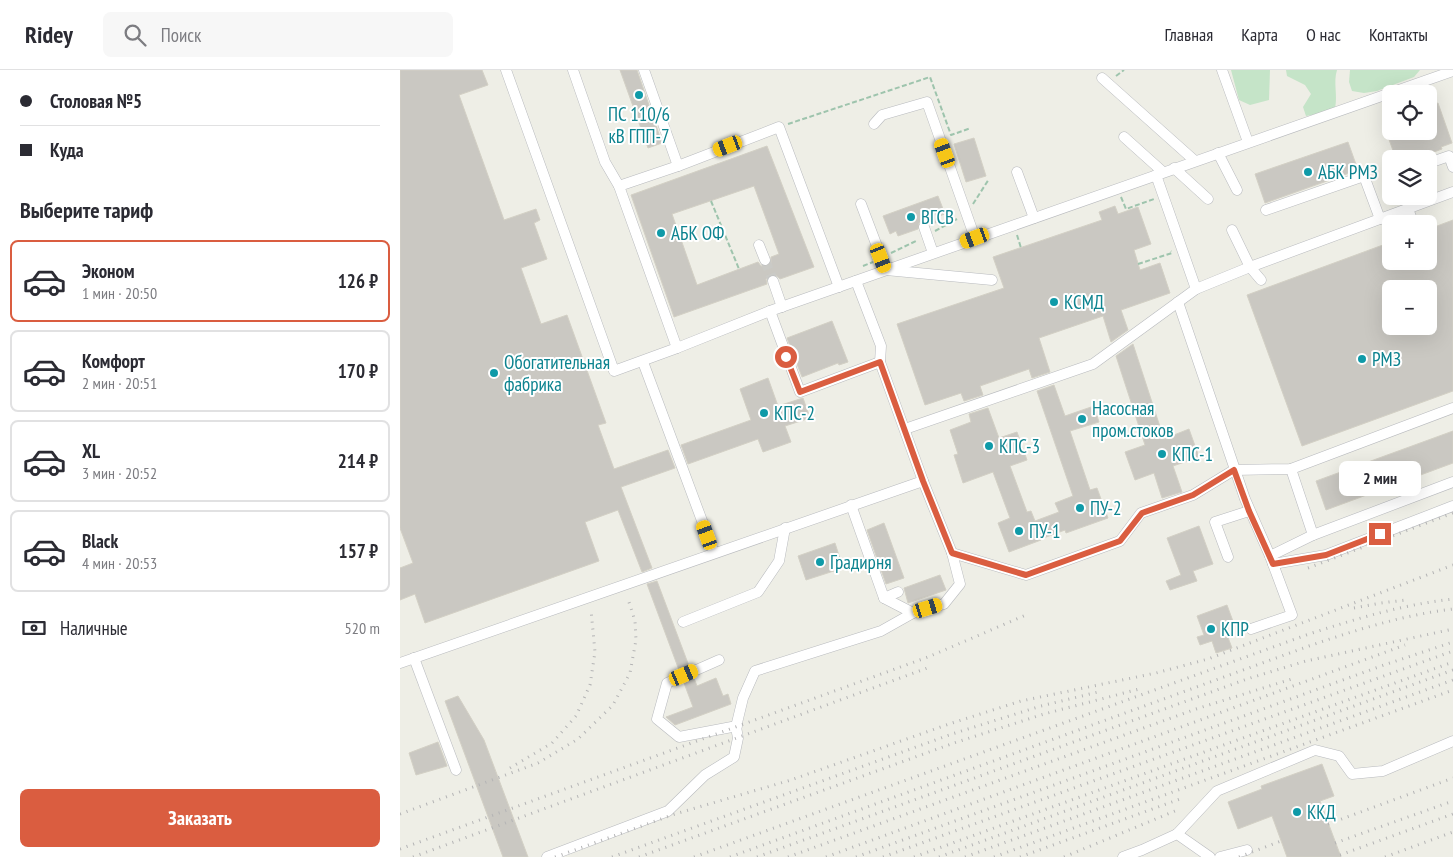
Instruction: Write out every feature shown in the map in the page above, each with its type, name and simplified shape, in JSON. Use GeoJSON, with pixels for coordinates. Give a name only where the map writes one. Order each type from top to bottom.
{"type":"FeatureCollection","features":[{"type":"Feature","properties":{"kind":"lane"},"geometry":{"type":"LineString","coordinates":[[506,70],[614,371],[643,362],[770,311],[1453,71]]}},
{"type":"Feature","properties":{"kind":"lane"},"geometry":{"type":"LineString","coordinates":[[572,70],[605,162],[619,186],[677,348]]}},
{"type":"Feature","properties":{"kind":"lane"},"geometry":{"type":"LineString","coordinates":[[644,70],[678,166]]}},
{"type":"Feature","properties":{"kind":"lane"},"geometry":{"type":"LineString","coordinates":[[1222,70],[1248,142]]}},
{"type":"Feature","properties":{"kind":"lane"},"geometry":{"type":"LineString","coordinates":[[1102,78],[1195,161]]}},
{"type":"Feature","properties":{"kind":"lane"},"geometry":{"type":"LineString","coordinates":[[874,124],[882,115],[927,102],[975,238]]}},
{"type":"Feature","properties":{"kind":"lane"},"geometry":{"type":"LineString","coordinates":[[619,186],[678,166],[779,127],[840,287]]}},
{"type":"Feature","properties":{"kind":"lane"},"geometry":{"type":"LineString","coordinates":[[1124,137],[1160,174],[1196,289]]}},
{"type":"Feature","properties":{"kind":"lane"},"geometry":{"type":"LineString","coordinates":[[1218,153],[1237,190]]}},
{"type":"Feature","properties":{"kind":"lane"},"geometry":{"type":"LineString","coordinates":[[1437,160],[1449,156],[1453,167]]}},
{"type":"Feature","properties":{"kind":"lane"},"geometry":{"type":"LineString","coordinates":[[1174,168],[1208,199]]}},
{"type":"Feature","properties":{"kind":"lane"},"geometry":{"type":"LineString","coordinates":[[1017,172],[1034,218]]}},
{"type":"Feature","properties":{"kind":"lane"},"geometry":{"type":"LineString","coordinates":[[1266,210],[1364,176],[1380,219]]}},
{"type":"Feature","properties":{"kind":"lane"},"geometry":{"type":"LineString","coordinates":[[905,429],[1093,364],[1196,289],[1250,267],[1453,192]]}},
{"type":"Feature","properties":{"kind":"lane"},"geometry":{"type":"LineString","coordinates":[[861,204],[886,270]]}},
{"type":"Feature","properties":{"kind":"lane"},"geometry":{"type":"LineString","coordinates":[[1408,209],[1410,215]]}},
{"type":"Feature","properties":{"kind":"lane"},"geometry":{"type":"LineString","coordinates":[[924,227],[933,253]]}},
{"type":"Feature","properties":{"kind":"lane"},"geometry":{"type":"LineString","coordinates":[[1232,230],[1250,267],[1261,280]]}},
{"type":"Feature","properties":{"kind":"lane"},"geometry":{"type":"LineString","coordinates":[[759,245],[765,260]]}},
{"type":"Feature","properties":{"kind":"lane"},"geometry":{"type":"LineString","coordinates":[[886,270],[992,280]]}},
{"type":"Feature","properties":{"kind":"lane"},"geometry":{"type":"LineString","coordinates":[[547,857],[668,811],[705,775],[734,757],[738,738],[737,726],[743,698],[755,671],[881,631],[913,613],[944,604],[960,584],[952,553],[923,481],[880,362],[881,346],[856,281]]}},
{"type":"Feature","properties":{"kind":"lane"},"geometry":{"type":"LineString","coordinates":[[773,282],[782,307]]}},
{"type":"Feature","properties":{"kind":"lane"},"geometry":{"type":"LineString","coordinates":[[1178,302],[1234,470],[1249,511],[1272,560],[1292,616],[1251,629]]}},
{"type":"Feature","properties":{"kind":"lane"},"geometry":{"type":"LineString","coordinates":[[770,311],[800,392],[880,362]]}},
{"type":"Feature","properties":{"kind":"lane"},"geometry":{"type":"LineString","coordinates":[[643,362],[714,553]]}},
{"type":"Feature","properties":{"kind":"lane"},"geometry":{"type":"LineString","coordinates":[[952,553],[1026,575],[1120,541],[1142,513],[1193,495],[1234,470],[1291,469],[1453,408]]}},
{"type":"Feature","properties":{"kind":"lane"},"geometry":{"type":"LineString","coordinates":[[1291,469],[1313,535]]}},
{"type":"Feature","properties":{"kind":"lane"},"geometry":{"type":"LineString","coordinates":[[400,662],[923,481]]}},
{"type":"Feature","properties":{"kind":"lane"},"geometry":{"type":"LineString","coordinates":[[1272,560],[1313,535],[1452,486]]}},
{"type":"Feature","properties":{"kind":"lane"},"geometry":{"type":"LineString","coordinates":[[851,505],[884,598],[913,613]]}},
{"type":"Feature","properties":{"kind":"lane"},"geometry":{"type":"LineString","coordinates":[[1272,560],[1326,555],[1453,506]]}},
{"type":"Feature","properties":{"kind":"lane"},"geometry":{"type":"LineString","coordinates":[[1228,557],[1215,522],[1249,511]]}},
{"type":"Feature","properties":{"kind":"lane"},"geometry":{"type":"LineString","coordinates":[[683,622],[758,592],[779,561],[785,528]]}},
{"type":"Feature","properties":{"kind":"lane"},"geometry":{"type":"LineString","coordinates":[[884,598],[898,592]]}},
{"type":"Feature","properties":{"kind":"lane"},"geometry":{"type":"LineString","coordinates":[[414,658],[456,770]]}},
{"type":"Feature","properties":{"kind":"lane"},"geometry":{"type":"LineString","coordinates":[[719,660],[667,683],[657,720],[679,738],[737,726]]}},
{"type":"Feature","properties":{"kind":"lane"},"geometry":{"type":"LineString","coordinates":[[1123,857],[1178,834],[1217,791],[1315,750],[1340,756],[1352,774],[1382,771],[1453,741]]}},
{"type":"Feature","properties":{"kind":"lane"},"geometry":{"type":"LineString","coordinates":[[1178,834],[1210,857]]}},
{"type":"Feature","properties":{"kind":"lane"},"geometry":{"type":"LineString","coordinates":[[1220,857],[1247,850]]}},
{"type":"Feature","properties":{"kind":"path"},"geometry":{"type":"LineString","coordinates":[[1121,197],[1126,208],[1154,198]]}},
{"type":"Feature","properties":{"kind":"path"},"geometry":{"type":"LineString","coordinates":[[711,201],[739,269]]}},
{"type":"Feature","properties":{"kind":"path"},"geometry":{"type":"LineString","coordinates":[[1017,235],[1021,248]]}},
{"type":"Feature","properties":{"kind":"path"},"geometry":{"type":"LineString","coordinates":[[1138,264],[1172,253],[1169,244]]}},
{"type":"Feature","properties":{"kind":"green space"},"geometry":{"type":"Polygon","coordinates":[[[1231,70],[1270,70],[1269,100],[1250,105],[1239,100],[1231,70]]]}},
{"type":"Feature","properties":{"kind":"green space"},"geometry":{"type":"Polygon","coordinates":[[[1286,70],[1337,70],[1335,108],[1306,116],[1303,107],[1311,94],[1305,85],[1287,76],[1286,70]]]}},
{"type":"Feature","properties":{"kind":"green space"},"geometry":{"type":"Polygon","coordinates":[[[1350,70],[1420,70],[1414,77],[1393,85],[1382,85],[1382,89],[1377,91],[1364,93],[1352,91],[1349,82],[1350,70]]]}},
{"type":"Feature","properties":{"kind":"building","name":"Обогатительная фабрика"},"geometry":{"type":"Polygon","coordinates":[[[400,70],[482,70],[488,85],[459,95],[504,220],[536,209],[540,220],[534,223],[547,259],[521,268],[541,324],[567,315],[606,423],[598,425],[614,469],[668,450],[675,468],[621,487],[652,568],[642,572],[618,510],[585,522],[599,561],[425,623],[415,594],[400,600],[400,568],[413,563],[400,528],[400,70]]]}},
{"type":"Feature","properties":{"kind":"building","name":"ПС 110/6 кВ ГПП-7"},"geometry":{"type":"Polygon","coordinates":[[[620,70],[637,70],[662,143],[648,148],[620,70]]]}},
{"type":"Feature","properties":{"kind":"building"},"geometry":{"type":"Polygon","coordinates":[[[1437,103],[1452,143],[1441,147],[1442,149],[1437,151],[1393,150],[1389,140],[1437,140],[1437,103]]]}},
{"type":"Feature","properties":{"kind":"building"},"geometry":{"type":"Polygon","coordinates":[[[974,138],[986,176],[966,182],[954,144],[974,138]]]}},
{"type":"Feature","properties":{"kind":"building","name":"АБК РМЗ"},"geometry":{"type":"Polygon","coordinates":[[[1348,142],[1358,170],[1265,203],[1255,174],[1348,142]]]}},
{"type":"Feature","properties":{"kind":"building","name":"АБК ОФ"},"geometry":{"type":"Polygon","coordinates":[[[767,146],[814,267],[780,279],[775,274],[770,275],[766,279],[767,284],[674,317],[631,195],[767,146]],[[754,186],[672,214],[697,285],[758,262],[761,266],[767,266],[771,264],[771,257],[779,254],[754,186]]]}},
{"type":"Feature","properties":{"kind":"building","name":"ВГСВ"},"geometry":{"type":"Polygon","coordinates":[[[938,196],[945,214],[936,217],[938,222],[930,225],[922,220],[919,223],[918,229],[898,236],[896,231],[890,234],[883,216],[938,196]]]}},
{"type":"Feature","properties":{"kind":"building","name":"КСМД"},"geometry":{"type":"Polygon","coordinates":[[[1115,206],[1118,214],[1138,207],[1151,244],[1134,250],[1140,270],[1160,263],[1170,293],[1121,310],[1128,330],[1111,342],[1103,316],[1039,338],[1050,372],[1032,378],[1029,369],[980,386],[983,395],[964,401],[961,393],[925,405],[897,324],[1004,288],[993,257],[1102,220],[1099,212],[1115,206]]]}},
{"type":"Feature","properties":{"kind":"building","name":"РМЗ"},"geometry":{"type":"Polygon","coordinates":[[[1453,220],[1453,391],[1302,446],[1247,295],[1382,245],[1382,270],[1437,270],[1437,226],[1453,220]]]}},
{"type":"Feature","properties":{"kind":"building"},"geometry":{"type":"Polygon","coordinates":[[[832,321],[848,362],[839,365],[838,363],[802,377],[787,338],[832,321]]]}},
{"type":"Feature","properties":{"kind":"building"},"geometry":{"type":"Polygon","coordinates":[[[1133,344],[1164,439],[1189,429],[1199,457],[1173,466],[1182,492],[1162,498],[1154,473],[1135,480],[1125,452],[1145,445],[1116,356],[1133,344]]]}},
{"type":"Feature","properties":{"kind":"building"},"geometry":{"type":"Polygon","coordinates":[[[768,378],[778,406],[803,398],[810,418],[785,426],[791,442],[763,452],[758,439],[688,464],[681,445],[751,420],[740,389],[768,378]]]}},
{"type":"Feature","properties":{"kind":"building"},"geometry":{"type":"Polygon","coordinates":[[[1054,385],[1065,416],[1094,406],[1099,422],[1070,431],[1090,490],[1097,488],[1108,518],[1066,533],[1065,530],[1009,552],[998,523],[1010,518],[993,472],[963,483],[954,455],[958,454],[950,430],[971,422],[969,414],[988,408],[999,438],[1017,432],[1027,460],[1010,466],[1027,512],[1031,511],[1035,521],[1059,512],[1055,503],[1073,496],[1037,391],[1054,385]]]}},
{"type":"Feature","properties":{"kind":"building"},"geometry":{"type":"Polygon","coordinates":[[[1453,431],[1453,463],[1326,510],[1316,481],[1453,431]]]}},
{"type":"Feature","properties":{"kind":"building"},"geometry":{"type":"Polygon","coordinates":[[[884,523],[904,578],[886,584],[867,530],[884,523]]]}},
{"type":"Feature","properties":{"kind":"building"},"geometry":{"type":"Polygon","coordinates":[[[1199,526],[1213,564],[1193,571],[1197,581],[1170,590],[1166,581],[1181,575],[1167,538],[1199,526]]]}},
{"type":"Feature","properties":{"kind":"building","name":"Градирня"},"geometry":{"type":"Polygon","coordinates":[[[835,543],[843,568],[806,580],[798,556],[835,543]]]}},
{"type":"Feature","properties":{"kind":"building"},"geometry":{"type":"Polygon","coordinates":[[[940,575],[946,590],[908,603],[904,588],[940,575]]]}},
{"type":"Feature","properties":{"kind":"building"},"geometry":{"type":"Polygon","coordinates":[[[657,581],[689,666],[679,670],[647,584],[657,581]]]}},
{"type":"Feature","properties":{"kind":"building","name":"КПР"},"geometry":{"type":"Polygon","coordinates":[[[1227,605],[1234,624],[1224,627],[1232,648],[1216,653],[1212,641],[1200,645],[1197,637],[1204,635],[1197,616],[1227,605]]]}},
{"type":"Feature","properties":{"kind":"building"},"geometry":{"type":"Polygon","coordinates":[[[694,678],[697,686],[716,678],[723,696],[728,694],[731,704],[675,725],[666,717],[693,707],[684,683],[694,678]]]}},
{"type":"Feature","properties":{"kind":"building"},"geometry":{"type":"Polygon","coordinates":[[[458,696],[484,740],[528,857],[503,857],[445,701],[458,696]]]}},
{"type":"Feature","properties":{"kind":"building"},"geometry":{"type":"Polygon","coordinates":[[[438,742],[447,766],[416,775],[409,753],[438,742]]]}},
{"type":"Feature","properties":{"kind":"building","name":"ККД"},"geometry":{"type":"Polygon","coordinates":[[[1322,764],[1334,796],[1320,801],[1341,857],[1287,857],[1272,816],[1238,829],[1228,802],[1262,789],[1261,786],[1322,764]]]}},
{"type":"Feature","properties":{"kind":"tunnel"},"geometry":{"type":"LineString","coordinates":[[765,260],[773,281]]}},
{"type":"Feature","properties":{"kind":"railway"},"geometry":{"type":"LineString","coordinates":[[1308,568],[1453,513]]}},
{"type":"Feature","properties":{"kind":"railway"},"geometry":{"type":"LineString","coordinates":[[555,857],[675,814],[791,780],[949,724],[1021,701],[1156,673],[1208,659],[1453,565]]}},
{"type":"Feature","properties":{"kind":"railway"},"geometry":{"type":"LineString","coordinates":[[400,814],[538,763],[578,739],[613,705],[630,673],[636,640],[635,621],[628,599]]}},
{"type":"Feature","properties":{"kind":"railway"},"geometry":{"type":"LineString","coordinates":[[694,857],[1309,634],[1380,613],[1453,599]]}},
{"type":"Feature","properties":{"kind":"railway"},"geometry":{"type":"LineString","coordinates":[[1354,608],[1406,600]]}},
{"type":"Feature","properties":{"kind":"railway"},"geometry":{"type":"LineString","coordinates":[[730,857],[1309,646],[1398,619],[1453,609]]}},
{"type":"Feature","properties":{"kind":"railway"},"geometry":{"type":"LineString","coordinates":[[510,768],[552,743],[576,716],[590,685],[595,652],[591,610]]}},
{"type":"Feature","properties":{"kind":"railway"},"geometry":{"type":"LineString","coordinates":[[400,849],[928,657],[1026,615]]}},
{"type":"Feature","properties":{"kind":"railway"},"geometry":{"type":"LineString","coordinates":[[757,857],[1247,679],[1306,661],[1453,629]]}},
{"type":"Feature","properties":{"kind":"railway"},"geometry":{"type":"LineString","coordinates":[[856,857],[1384,665],[1453,642]]}},
{"type":"Feature","properties":{"kind":"railway"},"geometry":{"type":"LineString","coordinates":[[826,857],[1405,645]]}},
{"type":"Feature","properties":{"kind":"railway"},"geometry":{"type":"LineString","coordinates":[[883,857],[1453,651]]}},
{"type":"Feature","properties":{"kind":"railway"},"geometry":{"type":"LineString","coordinates":[[914,857],[1453,662]]}},
{"type":"Feature","properties":{"kind":"railway"},"geometry":{"type":"LineString","coordinates":[[413,857],[930,667]]}},
{"type":"Feature","properties":{"kind":"railway"},"geometry":{"type":"LineString","coordinates":[[939,857],[1453,670]]}},
{"type":"Feature","properties":{"kind":"railway"},"geometry":{"type":"LineString","coordinates":[[788,857],[1196,709],[1295,678]]}},
{"type":"Feature","properties":{"kind":"railway"},"geometry":{"type":"LineString","coordinates":[[965,857],[1453,680]]}},
{"type":"Feature","properties":{"kind":"railway"},"geometry":{"type":"LineString","coordinates":[[639,857],[954,743],[1044,714],[1143,688]]}},
{"type":"Feature","properties":{"kind":"railway"},"geometry":{"type":"LineString","coordinates":[[994,857],[1453,690]]}},
{"type":"Feature","properties":{"kind":"railway"},"geometry":{"type":"LineString","coordinates":[[612,857],[952,734],[1041,706],[1102,691]]}},
{"type":"Feature","properties":{"kind":"railway"},"geometry":{"type":"LineString","coordinates":[[1328,824],[1453,778]]}},
{"type":"Feature","properties":{"kind":"railway"},"geometry":{"type":"LineString","coordinates":[[1020,857],[1180,799]]}},
{"type":"Feature","properties":{"kind":"railway"},"geometry":{"type":"LineString","coordinates":[[1335,843],[1453,801]]}},
{"type":"Feature","properties":{"kind":"railway"},"geometry":{"type":"LineString","coordinates":[[1064,857],[1175,811]]}},
{"type":"Feature","properties":{"kind":"railway"},"geometry":{"type":"LineString","coordinates":[[1340,855],[1453,814]]}},
{"type":"Feature","properties":{"kind":"railway"},"geometry":{"type":"LineString","coordinates":[[1385,857],[1453,832]]}},
{"type":"Feature","properties":{"kind":"railway"},"geometry":{"type":"LineString","coordinates":[[1239,857],[1281,841]]}},
{"type":"Feature","properties":{"kind":"place","name":"ПС 110/6 кВ ГПП-7"},"geometry":{"type":"Point","coordinates":[639,95]}},
{"type":"Feature","properties":{"kind":"place","name":"АБК РМЗ"},"geometry":{"type":"Point","coordinates":[1308,172]}},
{"type":"Feature","properties":{"kind":"place","name":"ВГСВ"},"geometry":{"type":"Point","coordinates":[911,217]}},
{"type":"Feature","properties":{"kind":"place","name":"АБК ОФ"},"geometry":{"type":"Point","coordinates":[661,233]}},
{"type":"Feature","properties":{"kind":"place","name":"КСМД"},"geometry":{"type":"Point","coordinates":[1054,302]}},
{"type":"Feature","properties":{"kind":"place","name":"РМЗ"},"geometry":{"type":"Point","coordinates":[1362,359]}},
{"type":"Feature","properties":{"kind":"place","name":"Обогатительная фабрика"},"geometry":{"type":"Point","coordinates":[494,373]}},
{"type":"Feature","properties":{"kind":"place","name":"КПС-2"},"geometry":{"type":"Point","coordinates":[764,413]}},
{"type":"Feature","properties":{"kind":"place","name":"Насосная пром.стоков"},"geometry":{"type":"Point","coordinates":[1082,419]}},
{"type":"Feature","properties":{"kind":"place","name":"КПС-3"},"geometry":{"type":"Point","coordinates":[989,446]}},
{"type":"Feature","properties":{"kind":"place","name":"КПС-1"},"geometry":{"type":"Point","coordinates":[1162,454]}},
{"type":"Feature","properties":{"kind":"place","name":"ПУ-2"},"geometry":{"type":"Point","coordinates":[1080,508]}},
{"type":"Feature","properties":{"kind":"place","name":"ПУ-1"},"geometry":{"type":"Point","coordinates":[1019,531]}},
{"type":"Feature","properties":{"kind":"place","name":"Градирня"},"geometry":{"type":"Point","coordinates":[820,562]}},
{"type":"Feature","properties":{"kind":"place","name":"КПР"},"geometry":{"type":"Point","coordinates":[1211,629]}},
{"type":"Feature","properties":{"kind":"place","name":"ККД"},"geometry":{"type":"Point","coordinates":[1297,812]}},
{"type":"Feature","properties":{"kind":"route"},"geometry":{"type":"LineString","coordinates":[[786,357],[800,392],[880,362],[923,481],[952,553],[1026,575],[1120,541],[1142,513],[1193,495],[1234,470],[1249,511],[1273,564],[1326,555],[1380,534]]}}]}
